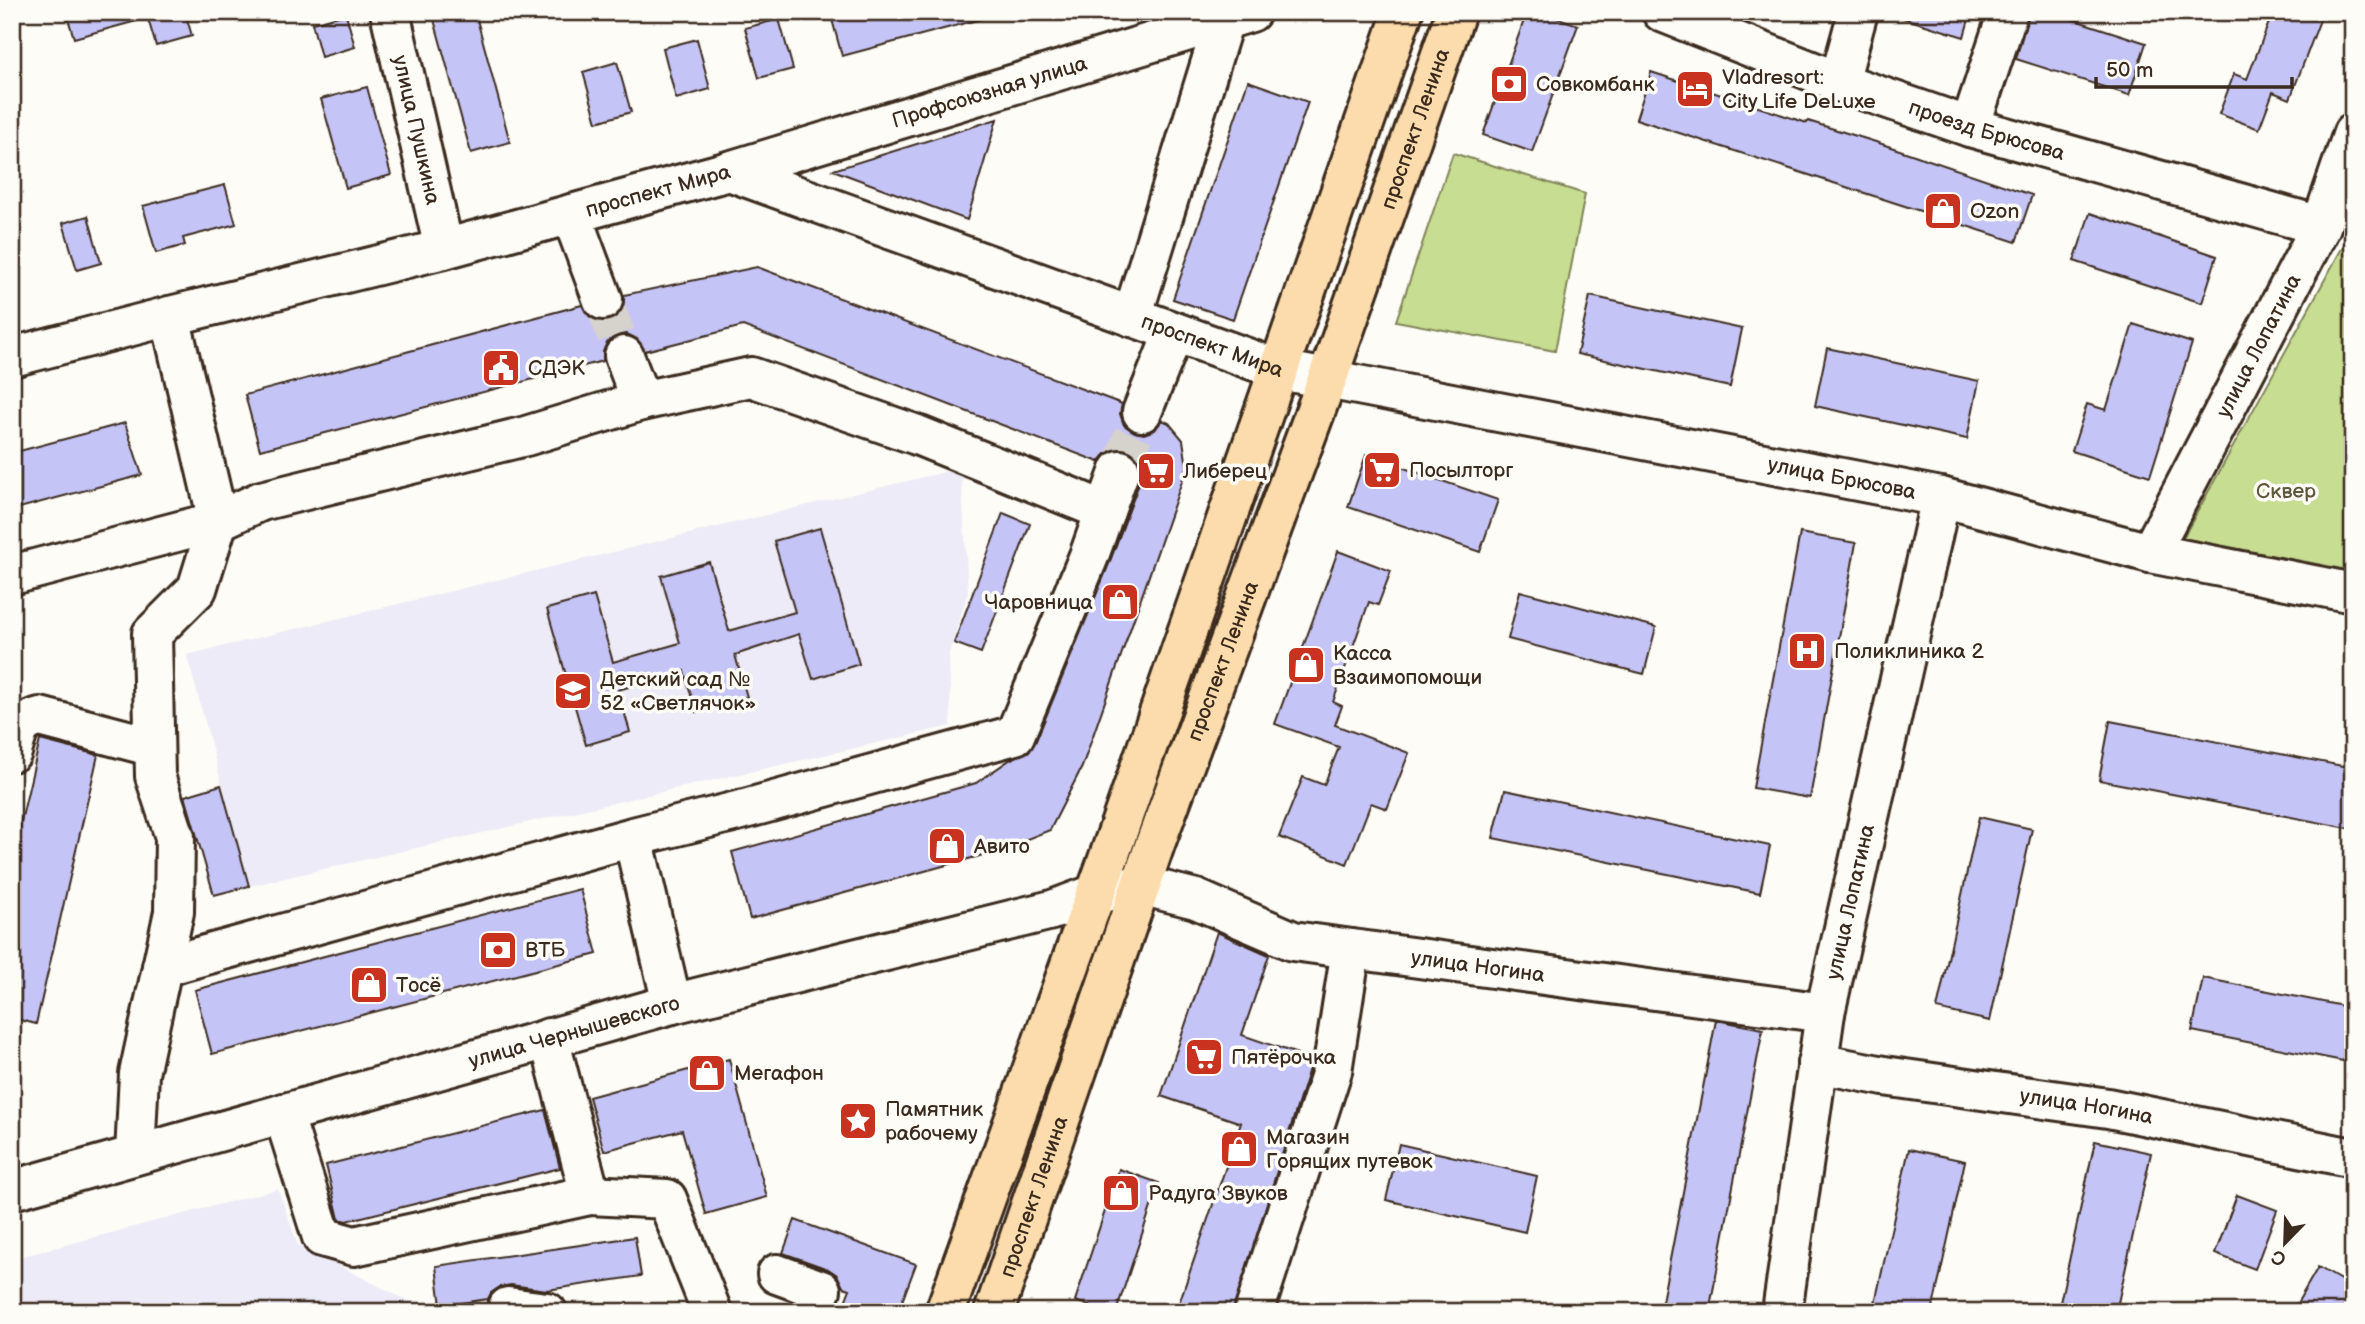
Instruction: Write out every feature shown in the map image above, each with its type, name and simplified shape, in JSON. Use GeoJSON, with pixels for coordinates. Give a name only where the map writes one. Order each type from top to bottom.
{"type":"FeatureCollection","features":[{"type":"Feature","properties":{"kind":"main road","name":"проспект Ленина"},"geometry":{"type":"LineString","coordinates":[[945,1312],[1095,894],[1404,12]]}},
{"type":"Feature","properties":{"kind":"main road","name":"проспект Ленина"},"geometry":{"type":"LineString","coordinates":[[994,1312],[1140,885],[1328,377],[1456,12]]}},
{"type":"Feature","properties":{"kind":"street","name":"улица Пушкина"},"geometry":{"type":"LineString","coordinates":[[390,12],[444,249]]}},
{"type":"Feature","properties":{"kind":"street","name":"проезд Брюсова"},"geometry":{"type":"LineString","coordinates":[[1662,12],[1839,82],[1970,127],[2321,226]]}},
{"type":"Feature","properties":{"kind":"street"},"geometry":{"type":"LineString","coordinates":[[1839,82],[1858,12]]}},
{"type":"Feature","properties":{"kind":"street"},"geometry":{"type":"LineString","coordinates":[[1970,127],[2008,12]]}},
{"type":"Feature","properties":{"kind":"street"},"geometry":{"type":"LineString","coordinates":[[1132,317],[1237,16]]}},
{"type":"Feature","properties":{"kind":"street","name":"Профсоюзная улица"},"geometry":{"type":"LineString","coordinates":[[729,171],[1237,16]]}},
{"type":"Feature","properties":{"kind":"street","name":"улица Лопатина"},"geometry":{"type":"LineString","coordinates":[[2150,553],[2321,226],[2353,133]]}},
{"type":"Feature","properties":{"kind":"street","name":"проспект Мира"},"geometry":{"type":"LineString","coordinates":[[12,357],[444,249],[729,171],[1280,370],[1328,377]]}},
{"type":"Feature","properties":{"kind":"street"},"geometry":{"type":"LineString","coordinates":[[571,214],[603,300]]}},
{"type":"Feature","properties":{"kind":"street"},"geometry":{"type":"LineString","coordinates":[[135,1155],[139,1074],[174,912],[175,837],[155,776],[152,634],[197,589],[218,521],[170,316]]}},
{"type":"Feature","properties":{"kind":"street"},"geometry":{"type":"LineString","coordinates":[[1142,412],[1174,332]]}},
{"type":"Feature","properties":{"kind":"street"},"geometry":{"type":"LineString","coordinates":[[624,356],[641,401]]}},
{"type":"Feature","properties":{"kind":"street"},"geometry":{"type":"LineString","coordinates":[[12,575],[218,521],[261,501],[526,436],[641,401],[751,377],[917,435],[1105,511]]}},
{"type":"Feature","properties":{"kind":"street","name":"улица Брюсова"},"geometry":{"type":"LineString","coordinates":[[1328,377],[1941,497],[2150,553],[2353,593]]}},
{"type":"Feature","properties":{"kind":"street"},"geometry":{"type":"LineString","coordinates":[[162,967],[1015,735],[1089,556],[1121,470]]}},
{"type":"Feature","properties":{"kind":"street","name":"улица Лопатина"},"geometry":{"type":"LineString","coordinates":[[1782,1312],[1825,1013],[1941,497]]}},
{"type":"Feature","properties":{"kind":"street"},"geometry":{"type":"LineString","coordinates":[[12,752],[18,730],[26,720],[40,717],[154,747]]}},
{"type":"Feature","properties":{"kind":"street"},"geometry":{"type":"LineString","coordinates":[[633,837],[672,1003]]}},
{"type":"Feature","properties":{"kind":"street","name":"улица Чернышевского"},"geometry":{"type":"LineString","coordinates":[[12,1190],[672,1003],[1052,909],[1095,894],[1140,885]]}},
{"type":"Feature","properties":{"kind":"street","name":"улица Ногина"},"geometry":{"type":"LineString","coordinates":[[1140,885],[1196,899],[1293,941],[1825,1013]]}},
{"type":"Feature","properties":{"kind":"street"},"geometry":{"type":"LineString","coordinates":[[1254,1312],[1332,1071],[1351,949]]}},
{"type":"Feature","properties":{"kind":"street"},"geometry":{"type":"LineString","coordinates":[[549,1038],[590,1195]]}},
{"type":"Feature","properties":{"kind":"street","name":"улица Ногина"},"geometry":{"type":"LineString","coordinates":[[1817,1063],[1884,1076],[2108,1108],[2353,1158]]}},
{"type":"Feature","properties":{"kind":"street"},"geometry":{"type":"LineString","coordinates":[[283,1113],[322,1237],[354,1246],[590,1195],[667,1199],[712,1312]]}},
{"type":"Feature","properties":{"kind":"street"},"geometry":{"type":"LineString","coordinates":[[777,1274],[821,1290],[813,1312]]}},
{"type":"Feature","properties":{"kind":"street"},"geometry":{"type":"LineString","coordinates":[[508,1307],[547,1312]]}},
{"type":"Feature","properties":{"kind":"shaded area","name":"Детский сад № 52 «Светлячок»"},"geometry":{"type":"Polygon","coordinates":[[[961,468],[968,592],[949,653],[951,726],[249,886],[187,655],[961,468]]]}},
{"type":"Feature","properties":{"kind":"shaded area"},"geometry":{"type":"Polygon","coordinates":[[[278,1189],[298,1245],[430,1312],[12,1312],[12,1259],[278,1189]]]}},
{"type":"Feature","properties":{"kind":"green space"},"geometry":{"type":"Polygon","coordinates":[[[1453,153],[1585,194],[1555,351],[1396,321],[1453,153]]]}},
{"type":"Feature","properties":{"kind":"green space","name":"Сквер"},"geometry":{"type":"Polygon","coordinates":[[[2347,239],[2353,241],[2353,571],[2183,538],[2347,239]]]}},
{"type":"Feature","properties":{"kind":"building"},"geometry":{"type":"Polygon","coordinates":[[[66,12],[143,12],[144,19],[74,38],[66,12]]]}},
{"type":"Feature","properties":{"kind":"building"},"geometry":{"type":"Polygon","coordinates":[[[146,12],[185,12],[192,36],[156,46],[146,12]]]}},
{"type":"Feature","properties":{"kind":"building"},"geometry":{"type":"Polygon","coordinates":[[[446,12],[475,12],[510,142],[471,153],[433,16],[446,12]]]}},
{"type":"Feature","properties":{"kind":"building"},"geometry":{"type":"Polygon","coordinates":[[[830,12],[980,12],[981,19],[842,56],[830,12]]]}},
{"type":"Feature","properties":{"kind":"building"},"geometry":{"type":"Polygon","coordinates":[[[1527,12],[1542,12],[1578,25],[1532,152],[1483,135],[1527,12]]]}},
{"type":"Feature","properties":{"kind":"building"},"geometry":{"type":"Polygon","coordinates":[[[1901,12],[1971,12],[1964,37],[1900,17],[1901,12]]]}},
{"type":"Feature","properties":{"kind":"building"},"geometry":{"type":"Polygon","coordinates":[[[2029,12],[2050,12],[2146,43],[2129,95],[2016,59],[2029,12]]]}},
{"type":"Feature","properties":{"kind":"building"},"geometry":{"type":"Polygon","coordinates":[[[2273,12],[2323,12],[2290,99],[2273,92],[2259,129],[2219,114],[2234,74],[2247,79],[2273,12]]]}},
{"type":"Feature","properties":{"kind":"building"},"geometry":{"type":"Polygon","coordinates":[[[346,14],[355,47],[321,57],[312,23],[346,14]]]}},
{"type":"Feature","properties":{"kind":"building"},"geometry":{"type":"Polygon","coordinates":[[[779,19],[793,69],[759,78],[745,28],[779,19]]]}},
{"type":"Feature","properties":{"kind":"building"},"geometry":{"type":"Polygon","coordinates":[[[697,39],[710,89],[676,99],[663,48],[697,39]]]}},
{"type":"Feature","properties":{"kind":"building"},"geometry":{"type":"Polygon","coordinates":[[[617,62],[631,112],[597,122],[583,72],[617,62]]]}},
{"type":"Feature","properties":{"kind":"building"},"geometry":{"type":"Polygon","coordinates":[[[1651,72],[1807,123],[1808,121],[1879,143],[2032,195],[2016,242],[1636,119],[1651,72]]]}},
{"type":"Feature","properties":{"kind":"building"},"geometry":{"type":"Polygon","coordinates":[[[1248,81],[1308,102],[1233,319],[1173,299],[1248,81]]]}},
{"type":"Feature","properties":{"kind":"building"},"geometry":{"type":"Polygon","coordinates":[[[367,87],[391,175],[346,188],[321,99],[367,87]]]}},
{"type":"Feature","properties":{"kind":"building"},"geometry":{"type":"Polygon","coordinates":[[[997,119],[967,220],[833,170],[997,119]]]}},
{"type":"Feature","properties":{"kind":"building"},"geometry":{"type":"Polygon","coordinates":[[[225,185],[236,224],[183,238],[185,245],[156,253],[143,206],[225,185]]]}},
{"type":"Feature","properties":{"kind":"building"},"geometry":{"type":"Polygon","coordinates":[[[2090,213],[2217,256],[2202,303],[2074,261],[2090,213]]]}},
{"type":"Feature","properties":{"kind":"building"},"geometry":{"type":"Polygon","coordinates":[[[88,216],[101,263],[77,270],[63,223],[88,216]]]}},
{"type":"Feature","properties":{"kind":"building"},"geometry":{"type":"Polygon","coordinates":[[[757,267],[1122,404],[1120,414],[1124,425],[1135,432],[1144,434],[1155,430],[1162,420],[1169,423],[1183,440],[1187,467],[1082,767],[1050,830],[994,852],[750,919],[732,852],[976,783],[1011,759],[1030,751],[1109,564],[1141,478],[1141,466],[1136,456],[1127,449],[1116,449],[1106,454],[1099,462],[743,326],[645,351],[637,339],[627,334],[617,335],[607,343],[603,361],[260,450],[245,395],[582,305],[590,317],[600,322],[610,321],[620,313],[624,295],[757,267]]]}},
{"type":"Feature","properties":{"kind":"building"},"geometry":{"type":"Polygon","coordinates":[[[1590,296],[1742,329],[1730,387],[1577,354],[1590,296]]]}},
{"type":"Feature","properties":{"kind":"building"},"geometry":{"type":"Polygon","coordinates":[[[2133,324],[2192,343],[2150,476],[2072,451],[2087,404],[2106,410],[2133,324]]]}},
{"type":"Feature","properties":{"kind":"building"},"geometry":{"type":"Polygon","coordinates":[[[1827,348],[1979,381],[1967,439],[1815,406],[1827,348]]]}},
{"type":"Feature","properties":{"kind":"building"},"geometry":{"type":"Polygon","coordinates":[[[125,423],[142,475],[12,510],[12,453],[125,423]]]}},
{"type":"Feature","properties":{"kind":"building"},"geometry":{"type":"Polygon","coordinates":[[[1366,455],[1498,500],[1480,552],[1348,507],[1366,455]]]}},
{"type":"Feature","properties":{"kind":"building"},"geometry":{"type":"Polygon","coordinates":[[[1003,513],[1030,524],[981,653],[954,643],[1003,513]]]}},
{"type":"Feature","properties":{"kind":"building"},"geometry":{"type":"Polygon","coordinates":[[[820,528],[859,664],[813,679],[799,634],[735,655],[747,697],[696,712],[684,671],[618,690],[630,732],[586,745],[547,609],[594,596],[613,662],[680,643],[661,576],[709,562],[729,631],[795,612],[774,541],[820,528]]]}},
{"type":"Feature","properties":{"kind":"building"},"geometry":{"type":"Polygon","coordinates":[[[1800,533],[1856,543],[1810,798],[1753,788],[1800,533]]]}},
{"type":"Feature","properties":{"kind":"building"},"geometry":{"type":"Polygon","coordinates":[[[1338,551],[1391,571],[1378,605],[1369,602],[1333,702],[1342,706],[1335,725],[1409,753],[1387,809],[1371,803],[1347,864],[1279,837],[1303,777],[1324,785],[1339,747],[1275,724],[1338,551]]]}},
{"type":"Feature","properties":{"kind":"building"},"geometry":{"type":"Polygon","coordinates":[[[1520,591],[1656,627],[1644,674],[1508,639],[1520,591]]]}},
{"type":"Feature","properties":{"kind":"building"},"geometry":{"type":"Polygon","coordinates":[[[2110,721],[2353,768],[2353,829],[2099,780],[2110,721]]]}},
{"type":"Feature","properties":{"kind":"building"},"geometry":{"type":"Polygon","coordinates":[[[40,740],[98,755],[36,1024],[12,1018],[12,860],[40,740]]]}},
{"type":"Feature","properties":{"kind":"building"},"geometry":{"type":"Polygon","coordinates":[[[221,785],[249,886],[214,895],[185,796],[221,785]]]}},
{"type":"Feature","properties":{"kind":"building"},"geometry":{"type":"Polygon","coordinates":[[[1505,790],[1770,846],[1760,893],[1493,838],[1505,790]]]}},
{"type":"Feature","properties":{"kind":"building"},"geometry":{"type":"Polygon","coordinates":[[[1979,817],[2032,829],[1990,1021],[1937,1009],[1979,817]]]}},
{"type":"Feature","properties":{"kind":"building"},"geometry":{"type":"Polygon","coordinates":[[[580,889],[597,954],[212,1054],[195,990],[580,889]]]}},
{"type":"Feature","properties":{"kind":"building"},"geometry":{"type":"Polygon","coordinates":[[[1217,932],[1269,955],[1242,1035],[1312,1059],[1233,1312],[1176,1312],[1241,1123],[1161,1096],[1217,932]]]}},
{"type":"Feature","properties":{"kind":"building"},"geometry":{"type":"Polygon","coordinates":[[[2203,978],[2353,1008],[2353,1063],[2192,1031],[2203,978]]]}},
{"type":"Feature","properties":{"kind":"building"},"geometry":{"type":"Polygon","coordinates":[[[1716,1020],[1763,1029],[1709,1312],[1660,1312],[1716,1020]]]}},
{"type":"Feature","properties":{"kind":"building"},"geometry":{"type":"Polygon","coordinates":[[[729,1059],[767,1197],[706,1214],[682,1130],[604,1151],[589,1097],[729,1059]]]}},
{"type":"Feature","properties":{"kind":"building"},"geometry":{"type":"Polygon","coordinates":[[[545,1110],[560,1168],[346,1221],[339,1219],[326,1165],[545,1110]]]}},
{"type":"Feature","properties":{"kind":"building"},"geometry":{"type":"Polygon","coordinates":[[[2095,1141],[2151,1153],[2116,1312],[2058,1312],[2095,1141]]]}},
{"type":"Feature","properties":{"kind":"building"},"geometry":{"type":"Polygon","coordinates":[[[1399,1144],[1537,1176],[1525,1232],[1386,1200],[1399,1144]]]}},
{"type":"Feature","properties":{"kind":"building"},"geometry":{"type":"Polygon","coordinates":[[[1909,1149],[1965,1161],[1932,1312],[1873,1312],[1909,1149]]]}},
{"type":"Feature","properties":{"kind":"building"},"geometry":{"type":"Polygon","coordinates":[[[1119,1169],[1159,1183],[1116,1312],[1107,1312],[1075,1301],[1119,1169]]]}},
{"type":"Feature","properties":{"kind":"building"},"geometry":{"type":"Polygon","coordinates":[[[2237,1195],[2277,1210],[2255,1269],[2215,1254],[2237,1195]]]}},
{"type":"Feature","properties":{"kind":"building"},"geometry":{"type":"Polygon","coordinates":[[[795,1220],[916,1264],[898,1312],[841,1312],[850,1289],[843,1287],[837,1275],[828,1269],[783,1253],[795,1220]]]}},
{"type":"Feature","properties":{"kind":"building"},"geometry":{"type":"Polygon","coordinates":[[[635,1237],[641,1276],[547,1290],[511,1285],[500,1287],[491,1293],[488,1299],[441,1306],[436,1266],[635,1237]]]}},
{"type":"Feature","properties":{"kind":"building"},"geometry":{"type":"Polygon","coordinates":[[[2318,1267],[2353,1287],[2353,1312],[2292,1312],[2318,1267]]]}},
{"type":"Feature","properties":{"kind":"tunnel"},"geometry":{"type":"LineString","coordinates":[[603,300],[624,356]]}},
{"type":"Feature","properties":{"kind":"tunnel"},"geometry":{"type":"LineString","coordinates":[[1120,470],[1142,412]]}},
{"type":"Feature","properties":{"kind":"place","name":"Совкомбанк"},"geometry":{"type":"Point","coordinates":[1509,84]}},
{"type":"Feature","properties":{"kind":"place","name":"Vladresort: City Life DeLuxe"},"geometry":{"type":"Point","coordinates":[1695,89]}},
{"type":"Feature","properties":{"kind":"place","name":"Ozon"},"geometry":{"type":"Point","coordinates":[1943,211]}},
{"type":"Feature","properties":{"kind":"place","name":"СДЭК"},"geometry":{"type":"Point","coordinates":[501,368]}},
{"type":"Feature","properties":{"kind":"place","name":"Посылторг"},"geometry":{"type":"Point","coordinates":[1382,470]}},
{"type":"Feature","properties":{"kind":"place","name":"Либерец"},"geometry":{"type":"Point","coordinates":[1156,471]}},
{"type":"Feature","properties":{"kind":"place","name":"Чаровница"},"geometry":{"type":"Point","coordinates":[1120,602]}},
{"type":"Feature","properties":{"kind":"place","name":"Поликлиника 2"},"geometry":{"type":"Point","coordinates":[1807,651]}},
{"type":"Feature","properties":{"kind":"place","name":"Касса Взаимопомощи"},"geometry":{"type":"Point","coordinates":[1306,665]}},
{"type":"Feature","properties":{"kind":"place","name":"Детский сад № 52 «Светлячок»"},"geometry":{"type":"Point","coordinates":[573,691]}},
{"type":"Feature","properties":{"kind":"place","name":"Авито"},"geometry":{"type":"Point","coordinates":[947,846]}},
{"type":"Feature","properties":{"kind":"place","name":"ВТБ"},"geometry":{"type":"Point","coordinates":[498,950]}},
{"type":"Feature","properties":{"kind":"place","name":"Тосё"},"geometry":{"type":"Point","coordinates":[369,985]}},
{"type":"Feature","properties":{"kind":"place","name":"Пятёрочка"},"geometry":{"type":"Point","coordinates":[1204,1057]}},
{"type":"Feature","properties":{"kind":"place","name":"Мегафон"},"geometry":{"type":"Point","coordinates":[707,1073]}},
{"type":"Feature","properties":{"kind":"place","name":"Памятник рабочему"},"geometry":{"type":"Point","coordinates":[858,1121]}},
{"type":"Feature","properties":{"kind":"place","name":"Магазин Горящих путевок"},"geometry":{"type":"Point","coordinates":[1239,1149]}},
{"type":"Feature","properties":{"kind":"place","name":"Радуга Звуков"},"geometry":{"type":"Point","coordinates":[1121,1193]}}]}
